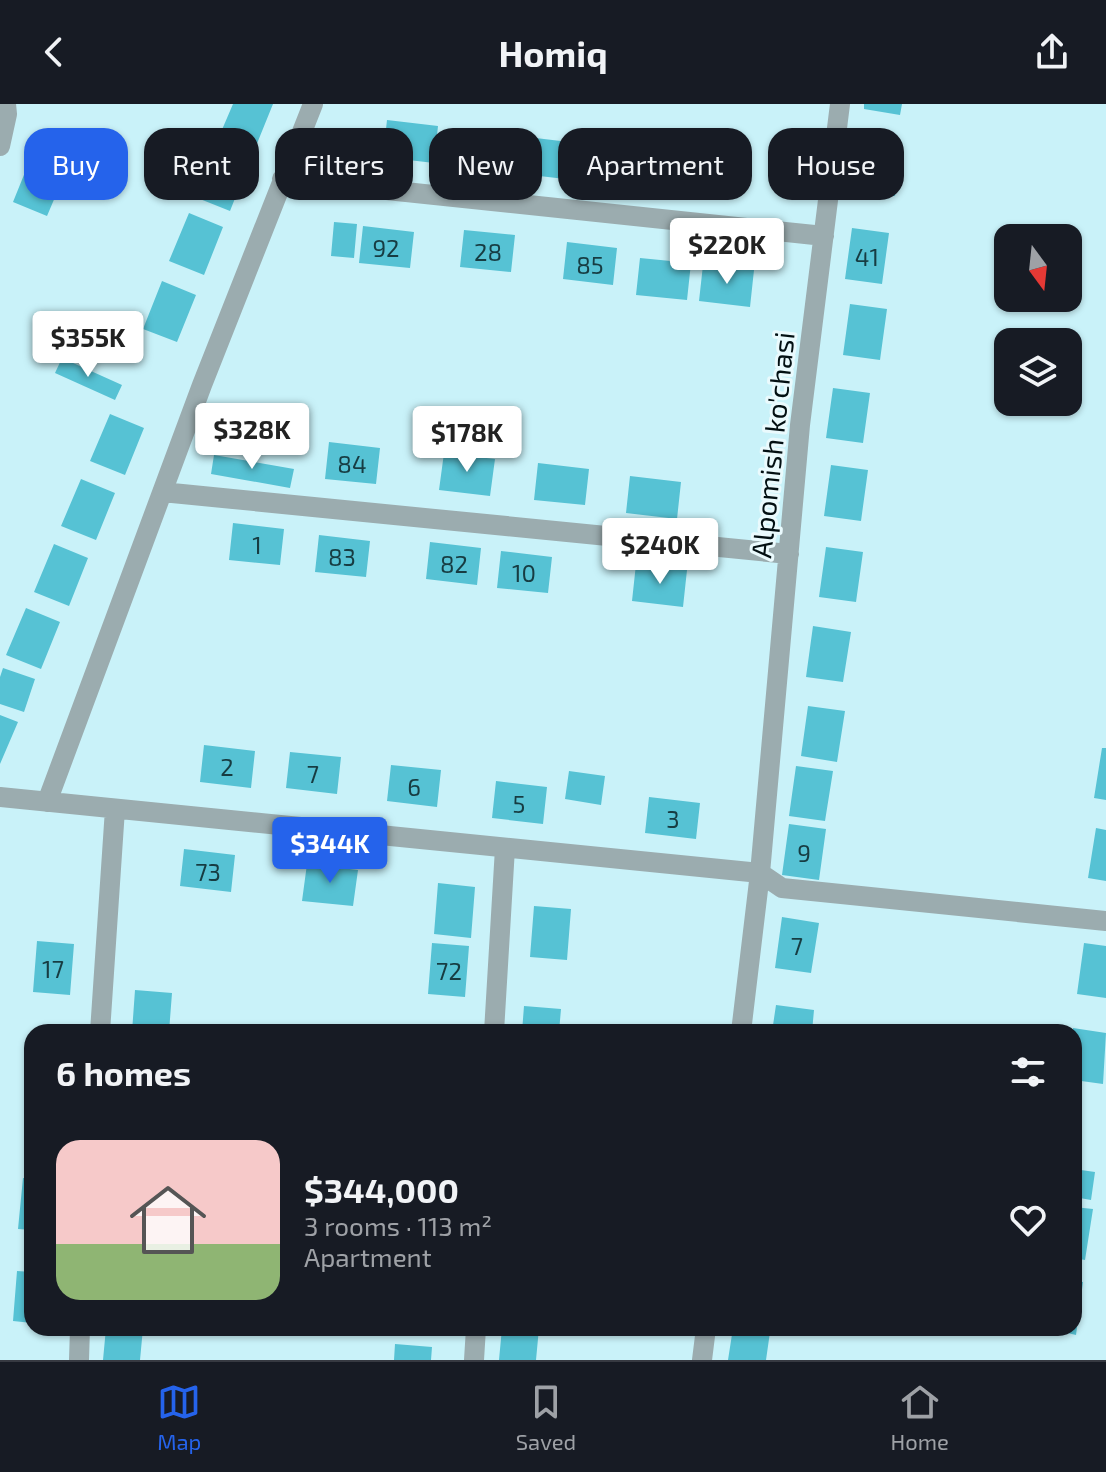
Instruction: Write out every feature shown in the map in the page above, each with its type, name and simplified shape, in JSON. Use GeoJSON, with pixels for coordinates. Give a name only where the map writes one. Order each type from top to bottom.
{"type":"FeatureCollection","features":[{"type":"Feature","properties":{"kind":"street"},"geometry":{"type":"LineString","coordinates":[[0,146],[6,104]]}},
{"type":"Feature","properties":{"kind":"street"},"geometry":{"type":"LineString","coordinates":[[303,128],[313,104]]}},
{"type":"Feature","properties":{"kind":"street","name":"Alpomish ko'chasi"},"geometry":{"type":"LineString","coordinates":[[742,1024],[760,873],[800,425],[840,104]]}},
{"type":"Feature","properties":{"kind":"street"},"geometry":{"type":"LineString","coordinates":[[413,193],[824,236]]}},
{"type":"Feature","properties":{"kind":"street"},"geometry":{"type":"LineString","coordinates":[[47,802],[275,197]]}},
{"type":"Feature","properties":{"kind":"street"},"geometry":{"type":"LineString","coordinates":[[162,492],[789,554]]}},
{"type":"Feature","properties":{"kind":"street"},"geometry":{"type":"LineString","coordinates":[[0,797],[760,873],[782,888],[1106,921]]}},
{"type":"Feature","properties":{"kind":"street"},"geometry":{"type":"LineString","coordinates":[[101,1024],[115,809]]}},
{"type":"Feature","properties":{"kind":"street"},"geometry":{"type":"LineString","coordinates":[[494,1024],[505,848]]}},
{"type":"Feature","properties":{"kind":"street"},"geometry":{"type":"LineString","coordinates":[[79,1360],[80,1336]]}},
{"type":"Feature","properties":{"kind":"street"},"geometry":{"type":"LineString","coordinates":[[474,1360],[476,1336]]}},
{"type":"Feature","properties":{"kind":"street"},"geometry":{"type":"LineString","coordinates":[[702,1360],[705,1336]]}},
{"type":"Feature","properties":{"kind":"building"},"geometry":{"type":"Polygon","coordinates":[[[233,104],[273,104],[259,139],[259,128],[223,128],[233,104]]]}},
{"type":"Feature","properties":{"kind":"building"},"geometry":{"type":"Polygon","coordinates":[[[864,104],[902,104],[900,115],[864,109],[864,104]]]}},
{"type":"Feature","properties":{"kind":"building"},"geometry":{"type":"Polygon","coordinates":[[[387,120],[438,126],[429,128],[429,162],[413,161],[413,128],[386,128],[387,120]]]}},
{"type":"Feature","properties":{"kind":"building"},"geometry":{"type":"Polygon","coordinates":[[[542,139],[558,141],[558,178],[542,176],[542,139]]]}},
{"type":"Feature","properties":{"kind":"building"},"geometry":{"type":"Polygon","coordinates":[[[24,175],[24,200],[54,200],[47,216],[13,202],[24,175]]]}},
{"type":"Feature","properties":{"kind":"building"},"geometry":{"type":"Polygon","coordinates":[[[202,200],[234,200],[230,211],[202,200]]]}},
{"type":"Feature","properties":{"kind":"building"},"geometry":{"type":"Polygon","coordinates":[[[189,213],[223,227],[204,275],[169,261],[189,213]]]}},
{"type":"Feature","properties":{"kind":"building"},"geometry":{"type":"Polygon","coordinates":[[[334,222],[357,224],[354,258],[331,256],[334,222]]]}},
{"type":"Feature","properties":{"kind":"building"},"geometry":{"type":"Polygon","coordinates":[[[363,226],[414,232],[410,268],[359,263],[363,226]]]}},
{"type":"Feature","properties":{"kind":"building"},"geometry":{"type":"Polygon","coordinates":[[[852,228],[889,233],[882,284],[845,279],[852,228]]]}},
{"type":"Feature","properties":{"kind":"building"},"geometry":{"type":"Polygon","coordinates":[[[464,230],[515,235],[511,272],[460,267],[464,230]]]}},
{"type":"Feature","properties":{"kind":"building"},"geometry":{"type":"Polygon","coordinates":[[[567,242],[617,248],[613,285],[563,279],[567,242]]]}},
{"type":"Feature","properties":{"kind":"building"},"geometry":{"type":"Polygon","coordinates":[[[640,258],[691,263],[687,300],[636,295],[640,258]]]}},
{"type":"Feature","properties":{"kind":"building"},"geometry":{"type":"Polygon","coordinates":[[[703,265],[754,270],[750,307],[699,301],[703,265]]]}},
{"type":"Feature","properties":{"kind":"building"},"geometry":{"type":"Polygon","coordinates":[[[162,281],[196,295],[177,342],[143,329],[162,281]]]}},
{"type":"Feature","properties":{"kind":"building"},"geometry":{"type":"Polygon","coordinates":[[[850,304],[887,309],[880,360],[843,355],[850,304]]]}},
{"type":"Feature","properties":{"kind":"building"},"geometry":{"type":"Polygon","coordinates":[[[62,358],[122,385],[115,400],[55,373],[62,358]]]}},
{"type":"Feature","properties":{"kind":"building"},"geometry":{"type":"Polygon","coordinates":[[[833,388],[870,393],[863,443],[826,438],[833,388]]]}},
{"type":"Feature","properties":{"kind":"building"},"geometry":{"type":"Polygon","coordinates":[[[110,414],[144,428],[125,475],[90,461],[110,414]]]}},
{"type":"Feature","properties":{"kind":"building"},"geometry":{"type":"Polygon","coordinates":[[[329,442],[380,448],[376,484],[325,479],[329,442]]]}},
{"type":"Feature","properties":{"kind":"building"},"geometry":{"type":"Polygon","coordinates":[[[444,453],[495,459],[490,496],[439,490],[444,453]]]}},
{"type":"Feature","properties":{"kind":"building"},"geometry":{"type":"Polygon","coordinates":[[[214,455],[294,469],[290,488],[211,474],[214,455]]]}},
{"type":"Feature","properties":{"kind":"building"},"geometry":{"type":"Polygon","coordinates":[[[538,463],[589,469],[585,505],[534,500],[538,463]]]}},
{"type":"Feature","properties":{"kind":"building"},"geometry":{"type":"Polygon","coordinates":[[[831,465],[868,470],[861,521],[824,516],[831,465]]]}},
{"type":"Feature","properties":{"kind":"building"},"geometry":{"type":"Polygon","coordinates":[[[630,476],[681,482],[677,519],[626,513],[630,476]]]}},
{"type":"Feature","properties":{"kind":"building"},"geometry":{"type":"Polygon","coordinates":[[[81,479],[115,493],[96,540],[61,526],[81,479]]]}},
{"type":"Feature","properties":{"kind":"building"},"geometry":{"type":"Polygon","coordinates":[[[233,523],[284,529],[280,565],[229,560],[233,523]]]}},
{"type":"Feature","properties":{"kind":"building"},"geometry":{"type":"Polygon","coordinates":[[[319,535],[370,541],[366,577],[315,572],[319,535]]]}},
{"type":"Feature","properties":{"kind":"building"},"geometry":{"type":"Polygon","coordinates":[[[430,542],[481,548],[477,585],[426,579],[430,542]]]}},
{"type":"Feature","properties":{"kind":"building"},"geometry":{"type":"Polygon","coordinates":[[[54,544],[88,558],[69,606],[34,592],[54,544]]]}},
{"type":"Feature","properties":{"kind":"building"},"geometry":{"type":"Polygon","coordinates":[[[826,547],[863,552],[856,602],[819,597],[826,547]]]}},
{"type":"Feature","properties":{"kind":"building"},"geometry":{"type":"Polygon","coordinates":[[[501,551],[552,557],[548,593],[497,588],[501,551]]]}},
{"type":"Feature","properties":{"kind":"building"},"geometry":{"type":"Polygon","coordinates":[[[636,564],[687,570],[683,607],[632,601],[636,564]]]}},
{"type":"Feature","properties":{"kind":"building"},"geometry":{"type":"Polygon","coordinates":[[[26,608],[60,622],[41,669],[6,655],[26,608]]]}},
{"type":"Feature","properties":{"kind":"building"},"geometry":{"type":"Polygon","coordinates":[[[813,626],[851,632],[843,682],[806,677],[813,626]]]}},
{"type":"Feature","properties":{"kind":"building"},"geometry":{"type":"Polygon","coordinates":[[[3,668],[35,679],[24,712],[0,704],[3,668]]]}},
{"type":"Feature","properties":{"kind":"building"},"geometry":{"type":"Polygon","coordinates":[[[808,706],[845,711],[837,762],[801,756],[808,706]]]}},
{"type":"Feature","properties":{"kind":"building"},"geometry":{"type":"Polygon","coordinates":[[[0,715],[18,722],[0,764],[0,715]]]}},
{"type":"Feature","properties":{"kind":"building"},"geometry":{"type":"Polygon","coordinates":[[[204,745],[255,751],[251,788],[200,782],[204,745]]]}},
{"type":"Feature","properties":{"kind":"building"},"geometry":{"type":"Polygon","coordinates":[[[1102,748],[1106,748],[1106,800],[1094,798],[1102,748]]]}},
{"type":"Feature","properties":{"kind":"building"},"geometry":{"type":"Polygon","coordinates":[[[290,752],[341,757],[337,794],[286,788],[290,752]]]}},
{"type":"Feature","properties":{"kind":"building"},"geometry":{"type":"Polygon","coordinates":[[[391,765],[441,770],[437,807],[387,801],[391,765]]]}},
{"type":"Feature","properties":{"kind":"building"},"geometry":{"type":"Polygon","coordinates":[[[796,766],[833,771],[825,821],[789,816],[796,766]]]}},
{"type":"Feature","properties":{"kind":"building"},"geometry":{"type":"Polygon","coordinates":[[[569,771],[605,776],[601,805],[565,799],[569,771]]]}},
{"type":"Feature","properties":{"kind":"building"},"geometry":{"type":"Polygon","coordinates":[[[496,781],[547,787],[543,824],[492,818],[496,781]]]}},
{"type":"Feature","properties":{"kind":"building"},"geometry":{"type":"Polygon","coordinates":[[[649,797],[700,803],[696,839],[645,833],[649,797]]]}},
{"type":"Feature","properties":{"kind":"building"},"geometry":{"type":"Polygon","coordinates":[[[789,824],[826,829],[819,880],[782,875],[789,824]]]}},
{"type":"Feature","properties":{"kind":"building"},"geometry":{"type":"Polygon","coordinates":[[[1096,828],[1106,830],[1106,881],[1088,878],[1096,828]]]}},
{"type":"Feature","properties":{"kind":"building"},"geometry":{"type":"Polygon","coordinates":[[[184,849],[235,855],[231,892],[180,886],[184,849]]]}},
{"type":"Feature","properties":{"kind":"building"},"geometry":{"type":"Polygon","coordinates":[[[307,864],[358,870],[353,906],[302,901],[307,864]]]}},
{"type":"Feature","properties":{"kind":"building"},"geometry":{"type":"Polygon","coordinates":[[[438,883],[475,887],[471,938],[434,934],[438,883]]]}},
{"type":"Feature","properties":{"kind":"building"},"geometry":{"type":"Polygon","coordinates":[[[534,906],[571,909],[567,960],[530,957],[534,906]]]}},
{"type":"Feature","properties":{"kind":"building"},"geometry":{"type":"Polygon","coordinates":[[[782,917],[819,923],[811,973],[775,968],[782,917]]]}},
{"type":"Feature","properties":{"kind":"building"},"geometry":{"type":"Polygon","coordinates":[[[37,941],[74,944],[70,995],[33,992],[37,941]]]}},
{"type":"Feature","properties":{"kind":"building"},"geometry":{"type":"Polygon","coordinates":[[[432,943],[469,946],[465,997],[428,994],[432,943]]]}},
{"type":"Feature","properties":{"kind":"building"},"geometry":{"type":"Polygon","coordinates":[[[1084,943],[1106,946],[1106,998],[1077,994],[1084,943]]]}},
{"type":"Feature","properties":{"kind":"building"},"geometry":{"type":"Polygon","coordinates":[[[135,990],[172,993],[170,1024],[133,1024],[135,990]]]}},
{"type":"Feature","properties":{"kind":"building"},"geometry":{"type":"Polygon","coordinates":[[[776,1005],[814,1010],[813,1024],[773,1024],[776,1005]]]}},
{"type":"Feature","properties":{"kind":"building"},"geometry":{"type":"Polygon","coordinates":[[[524,1006],[561,1009],[560,1024],[523,1024],[524,1006]]]}},
{"type":"Feature","properties":{"kind":"building"},"geometry":{"type":"Polygon","coordinates":[[[1082,1029],[1106,1033],[1103,1084],[1082,1081],[1082,1029]]]}},
{"type":"Feature","properties":{"kind":"building"},"geometry":{"type":"Polygon","coordinates":[[[1082,1170],[1095,1172],[1091,1200],[1082,1198],[1082,1170]]]}},
{"type":"Feature","properties":{"kind":"building"},"geometry":{"type":"Polygon","coordinates":[[[23,1178],[24,1229],[18,1229],[23,1178]]]}},
{"type":"Feature","properties":{"kind":"building"},"geometry":{"type":"Polygon","coordinates":[[[1082,1208],[1093,1209],[1085,1260],[1082,1259],[1082,1208]]]}},
{"type":"Feature","properties":{"kind":"building"},"geometry":{"type":"Polygon","coordinates":[[[17,1271],[24,1271],[24,1322],[13,1321],[17,1271]]]}},
{"type":"Feature","properties":{"kind":"building"},"geometry":{"type":"Polygon","coordinates":[[[105,1336],[142,1336],[140,1360],[103,1360],[105,1336]]]}},
{"type":"Feature","properties":{"kind":"building"},"geometry":{"type":"Polygon","coordinates":[[[501,1336],[538,1336],[536,1360],[499,1360],[501,1336]]]}},
{"type":"Feature","properties":{"kind":"building"},"geometry":{"type":"Polygon","coordinates":[[[732,1336],[769,1336],[766,1360],[728,1360],[732,1336]]]}},
{"type":"Feature","properties":{"kind":"building"},"geometry":{"type":"Polygon","coordinates":[[[395,1344],[432,1347],[431,1360],[394,1360],[395,1344]]]}}]}
